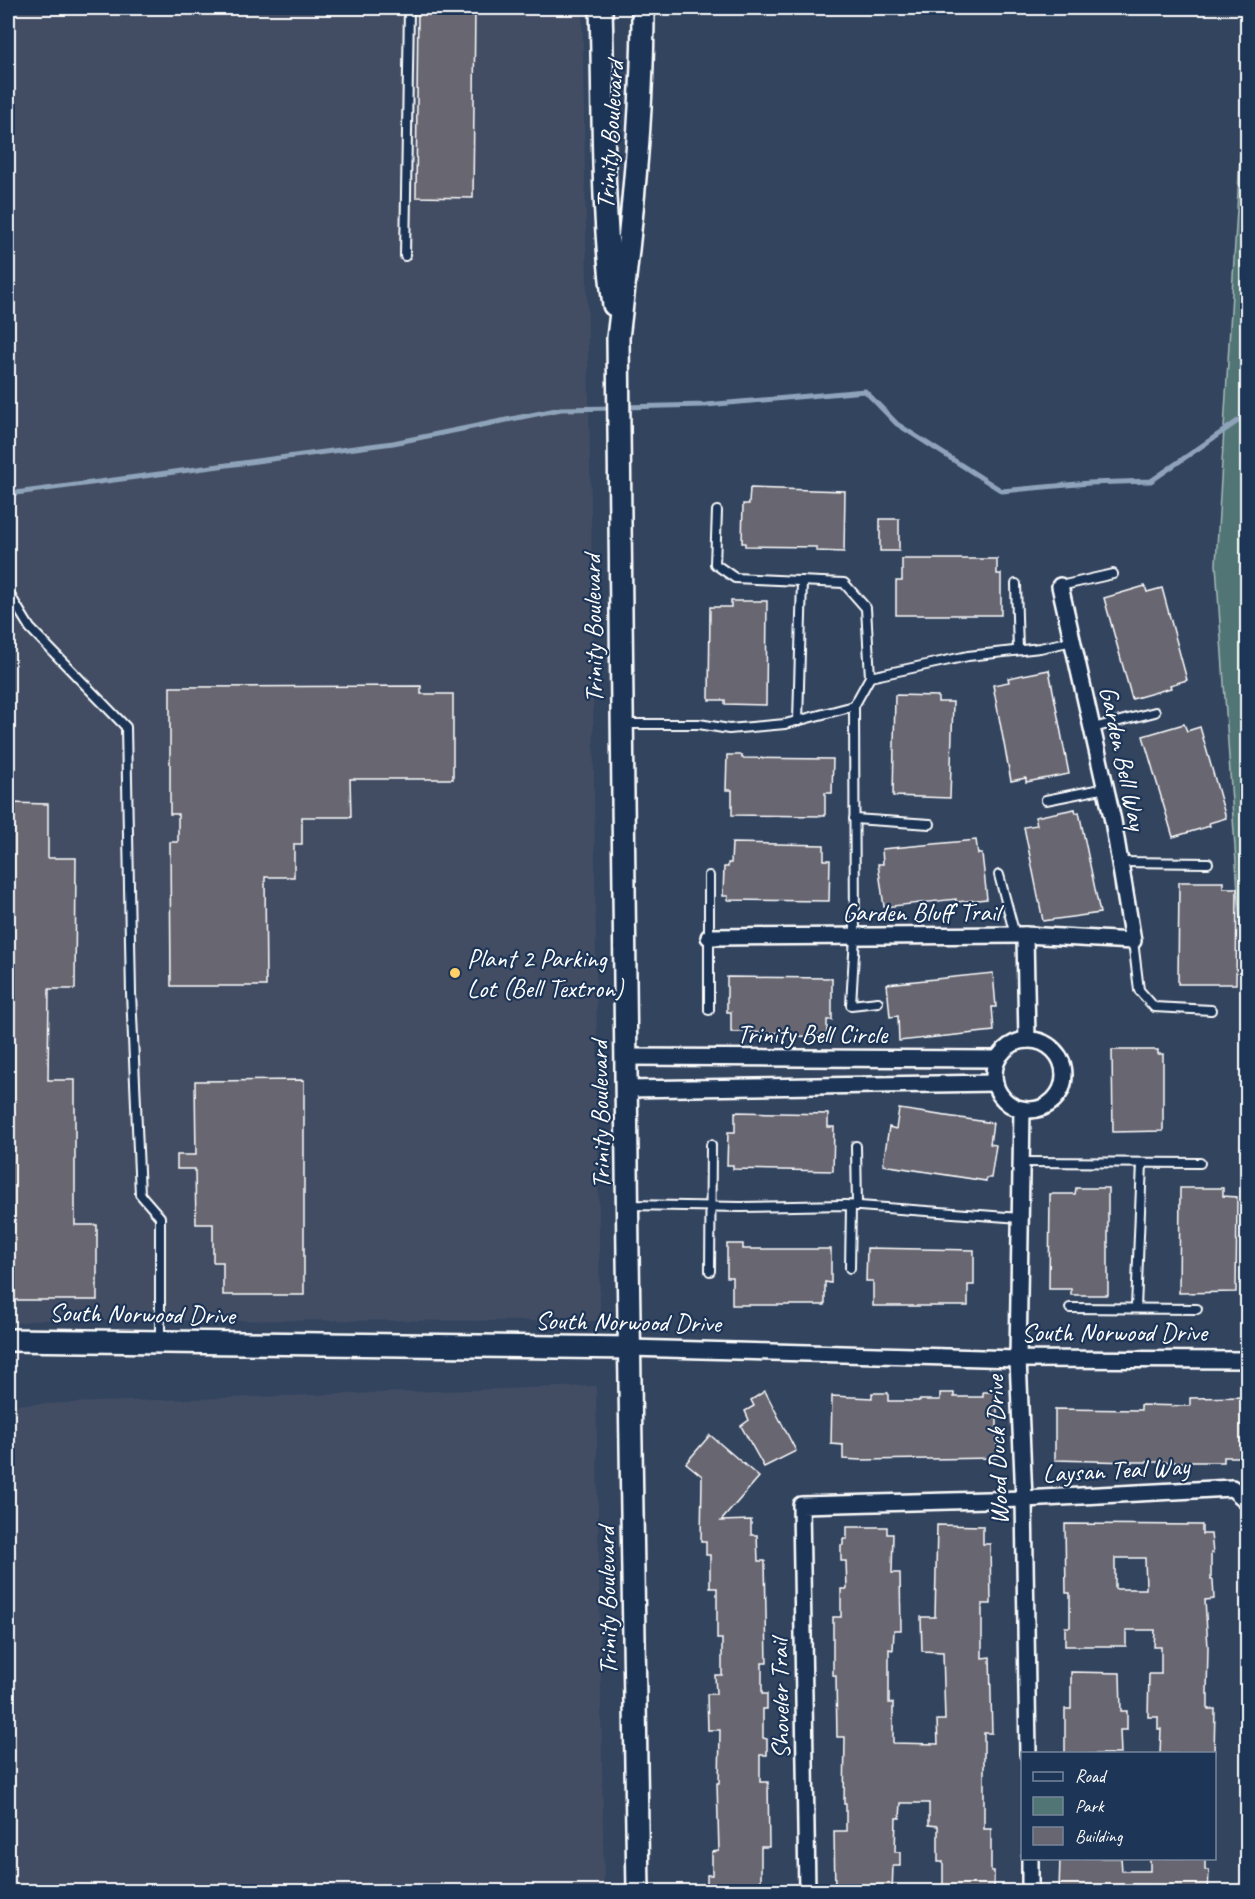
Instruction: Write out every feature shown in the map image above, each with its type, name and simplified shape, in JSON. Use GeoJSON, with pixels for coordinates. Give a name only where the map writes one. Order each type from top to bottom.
{"type":"FeatureCollection","features":[{"type":"Feature","properties":{"kind":"main road","name":"Trinity Boulevard"},"geometry":{"type":"LineString","coordinates":[[601,8],[608,257],[618,338]]}},
{"type":"Feature","properties":{"kind":"main road","name":"Trinity Boulevard"},"geometry":{"type":"LineString","coordinates":[[638,1892],[621,724],[618,338],[628,250],[643,59],[644,8]]}},
{"type":"Feature","properties":{"kind":"main road","name":"South Norwood Drive"},"geometry":{"type":"LineString","coordinates":[[8,1340],[630,1348]]}},
{"type":"Feature","properties":{"kind":"street","name":"Garden Bell Way"},"geometry":{"type":"LineString","coordinates":[[1060,586],[1106,788],[1133,941]]}},
{"type":"Feature","properties":{"kind":"street","name":"Garden Bluff Trail"},"geometry":{"type":"LineString","coordinates":[[709,937],[1020,935],[1133,941]]}},
{"type":"Feature","properties":{"kind":"street"},"geometry":{"type":"LineString","coordinates":[[1020,935],[1027,1040]]}},
{"type":"Feature","properties":{"kind":"street"},"geometry":{"type":"LineString","coordinates":[[1027,1040],[1040,1042],[1051,1048],[1059,1058],[1064,1071],[1062,1085],[1055,1098],[1044,1106],[1030,1110],[1016,1107],[1004,1100],[995,1083],[994,1073],[997,1059],[1004,1050],[1014,1043],[1027,1040]]}},
{"type":"Feature","properties":{"kind":"street","name":"Trinity Bell Circle"},"geometry":{"type":"LineString","coordinates":[[626,1057],[997,1059]]}},
{"type":"Feature","properties":{"kind":"street","name":"Trinity Bell Circle"},"geometry":{"type":"LineString","coordinates":[[626,1089],[995,1083]]}},
{"type":"Feature","properties":{"kind":"street","name":"Wood Duck Drive"},"geometry":{"type":"LineString","coordinates":[[1022,1109],[1018,1359],[1024,1499],[1028,1752]]}},
{"type":"Feature","properties":{"kind":"street","name":"South Norwood Drive"},"geometry":{"type":"LineString","coordinates":[[630,1348],[1018,1359],[1248,1360]]}},
{"type":"Feature","properties":{"kind":"street","name":"Laysan Teal Way"},"geometry":{"type":"LineString","coordinates":[[801,1505],[1024,1499],[1233,1488],[1248,1502]]}},
{"type":"Feature","properties":{"kind":"street","name":"Shoveler Trail"},"geometry":{"type":"LineString","coordinates":[[801,1505],[807,1892]]}},
{"type":"Feature","properties":{"kind":"street"},"geometry":{"type":"LineString","coordinates":[[1030,1860],[1030,1892]]}},
{"type":"Feature","properties":{"kind":"lane"},"geometry":{"type":"LineString","coordinates":[[405,256],[409,8]]}},
{"type":"Feature","properties":{"kind":"lane"},"geometry":{"type":"LineString","coordinates":[[717,512],[715,564],[735,578],[844,583],[866,608],[870,677],[854,706],[855,936],[851,1005],[879,1002]]}},
{"type":"Feature","properties":{"kind":"lane"},"geometry":{"type":"LineString","coordinates":[[1060,586],[1113,574]]}},
{"type":"Feature","properties":{"kind":"lane"},"geometry":{"type":"LineString","coordinates":[[798,721],[802,581]]}},
{"type":"Feature","properties":{"kind":"lane"},"geometry":{"type":"LineString","coordinates":[[1016,584],[1018,650]]}},
{"type":"Feature","properties":{"kind":"lane"},"geometry":{"type":"LineString","coordinates":[[8,592],[30,628],[126,727],[131,993],[140,1194],[160,1217],[160,1341]]}},
{"type":"Feature","properties":{"kind":"lane"},"geometry":{"type":"LineString","coordinates":[[870,677],[969,656],[1074,641]]}},
{"type":"Feature","properties":{"kind":"lane"},"geometry":{"type":"LineString","coordinates":[[621,724],[699,724],[729,729],[785,724],[854,706]]}},
{"type":"Feature","properties":{"kind":"lane"},"geometry":{"type":"LineString","coordinates":[[1093,728],[1155,712]]}},
{"type":"Feature","properties":{"kind":"lane"},"geometry":{"type":"LineString","coordinates":[[1046,800],[1106,788]]}},
{"type":"Feature","properties":{"kind":"lane"},"geometry":{"type":"LineString","coordinates":[[854,819],[930,824]]}},
{"type":"Feature","properties":{"kind":"lane"},"geometry":{"type":"LineString","coordinates":[[1120,862],[1208,863]]}},
{"type":"Feature","properties":{"kind":"lane"},"geometry":{"type":"LineString","coordinates":[[999,875],[1020,935]]}},
{"type":"Feature","properties":{"kind":"lane"},"geometry":{"type":"LineString","coordinates":[[709,876],[709,1010]]}},
{"type":"Feature","properties":{"kind":"lane"},"geometry":{"type":"LineString","coordinates":[[1133,941],[1139,990],[1154,1007],[1211,1010]]}},
{"type":"Feature","properties":{"kind":"lane"},"geometry":{"type":"LineString","coordinates":[[710,1271],[711,1145]]}},
{"type":"Feature","properties":{"kind":"lane"},"geometry":{"type":"LineString","coordinates":[[850,1268],[856,1146]]}},
{"type":"Feature","properties":{"kind":"lane"},"geometry":{"type":"LineString","coordinates":[[1021,1162],[1200,1163]]}},
{"type":"Feature","properties":{"kind":"lane"},"geometry":{"type":"LineString","coordinates":[[1136,1308],[1142,1163]]}},
{"type":"Feature","properties":{"kind":"lane"},"geometry":{"type":"LineString","coordinates":[[628,1205],[854,1206],[1020,1218]]}},
{"type":"Feature","properties":{"kind":"lane"},"geometry":{"type":"LineString","coordinates":[[1070,1308],[1197,1309]]}},
{"type":"Feature","properties":{"kind":"shaded area"},"geometry":{"type":"Polygon","coordinates":[[[8,8],[582,8],[591,514],[600,1321],[38,1320],[8,1324],[8,8]]]}},
{"type":"Feature","properties":{"kind":"shaded area"},"geometry":{"type":"Polygon","coordinates":[[[596,1386],[604,1891],[8,1891],[8,1405],[596,1386]]]}},
{"type":"Feature","properties":{"kind":"green space"},"geometry":{"type":"Polygon","coordinates":[[[1247,40],[1248,1026],[1216,564],[1247,40]]]}},
{"type":"Feature","properties":{"kind":"building"},"geometry":{"type":"Polygon","coordinates":[[[418,8],[475,8],[473,198],[416,197],[418,8]]]}},
{"type":"Feature","properties":{"kind":"building"},"geometry":{"type":"Polygon","coordinates":[[[750,488],[845,491],[844,552],[816,551],[816,547],[745,546],[745,543],[742,543],[743,504],[749,504],[750,488]]]}},
{"type":"Feature","properties":{"kind":"building"},"geometry":{"type":"Polygon","coordinates":[[[880,519],[899,519],[899,551],[880,551],[880,519]]]}},
{"type":"Feature","properties":{"kind":"building"},"geometry":{"type":"Polygon","coordinates":[[[902,559],[997,559],[997,574],[1001,574],[1001,615],[896,615],[896,581],[902,581],[902,559]]]}},
{"type":"Feature","properties":{"kind":"building"},"geometry":{"type":"Polygon","coordinates":[[[1145,586],[1147,592],[1162,588],[1187,680],[1170,685],[1171,688],[1132,699],[1104,598],[1145,586]]]}},
{"type":"Feature","properties":{"kind":"building"},"geometry":{"type":"Polygon","coordinates":[[[731,601],[767,601],[766,705],[725,704],[725,700],[709,700],[710,607],[731,607],[731,601]]]}},
{"type":"Feature","properties":{"kind":"building"},"geometry":{"type":"Polygon","coordinates":[[[1049,670],[1069,774],[1026,782],[1026,778],[1011,781],[993,685],[1009,682],[1008,678],[1049,670]]]}},
{"type":"Feature","properties":{"kind":"building"},"geometry":{"type":"Polygon","coordinates":[[[421,686],[421,694],[453,694],[453,779],[350,779],[351,817],[302,817],[302,844],[294,844],[294,877],[265,877],[266,986],[171,986],[170,842],[178,842],[178,814],[170,814],[170,687],[421,686]]]}},
{"type":"Feature","properties":{"kind":"building"},"geometry":{"type":"Polygon","coordinates":[[[895,695],[938,696],[938,702],[953,702],[950,798],[893,796],[895,695]]]}},
{"type":"Feature","properties":{"kind":"building"},"geometry":{"type":"Polygon","coordinates":[[[1184,724],[1187,731],[1200,727],[1226,818],[1209,823],[1210,826],[1173,837],[1143,736],[1184,724]]]}},
{"type":"Feature","properties":{"kind":"building"},"geometry":{"type":"Polygon","coordinates":[[[727,755],[742,755],[742,758],[833,759],[832,793],[825,793],[825,816],[732,815],[732,790],[726,790],[727,755]]]}},
{"type":"Feature","properties":{"kind":"building"},"geometry":{"type":"Polygon","coordinates":[[[8,803],[48,804],[48,858],[76,858],[75,989],[49,989],[48,1080],[75,1080],[75,1225],[97,1225],[97,1300],[8,1300],[8,803]]]}},
{"type":"Feature","properties":{"kind":"building"},"geometry":{"type":"Polygon","coordinates":[[[1075,809],[1076,813],[1079,812],[1100,913],[1043,921],[1024,827],[1037,825],[1035,817],[1075,809]]]}},
{"type":"Feature","properties":{"kind":"building"},"geometry":{"type":"Polygon","coordinates":[[[976,840],[978,854],[982,854],[987,899],[956,902],[956,899],[884,907],[878,864],[883,864],[882,849],[976,840]]]}},
{"type":"Feature","properties":{"kind":"building"},"geometry":{"type":"Polygon","coordinates":[[[732,843],[824,845],[824,860],[830,860],[829,901],[728,900],[728,896],[723,896],[724,867],[728,867],[728,863],[731,863],[732,843]]]}},
{"type":"Feature","properties":{"kind":"building"},"geometry":{"type":"Polygon","coordinates":[[[1179,882],[1223,882],[1223,888],[1237,888],[1236,984],[1178,984],[1179,882]]]}},
{"type":"Feature","properties":{"kind":"building"},"geometry":{"type":"Polygon","coordinates":[[[993,973],[996,1007],[992,1007],[994,1031],[899,1041],[898,1016],[890,1017],[887,984],[993,973]]]}},
{"type":"Feature","properties":{"kind":"building"},"geometry":{"type":"Polygon","coordinates":[[[727,977],[832,978],[832,1020],[827,1020],[827,1037],[793,1036],[793,1033],[731,1032],[731,1012],[727,1012],[727,977]]]}},
{"type":"Feature","properties":{"kind":"building"},"geometry":{"type":"Polygon","coordinates":[[[1112,1050],[1158,1050],[1158,1054],[1163,1054],[1163,1131],[1113,1132],[1112,1050]]]}},
{"type":"Feature","properties":{"kind":"building"},"geometry":{"type":"Polygon","coordinates":[[[304,1080],[304,1295],[223,1295],[223,1262],[213,1262],[213,1224],[196,1224],[195,1169],[177,1169],[177,1155],[196,1155],[195,1081],[304,1080]]]}},
{"type":"Feature","properties":{"kind":"building"},"geometry":{"type":"Polygon","coordinates":[[[899,1109],[993,1123],[990,1144],[996,1145],[991,1178],[986,1178],[986,1181],[883,1165],[889,1127],[896,1129],[899,1109]]]}},
{"type":"Feature","properties":{"kind":"building"},"geometry":{"type":"Polygon","coordinates":[[[735,1112],[828,1114],[828,1127],[834,1127],[833,1171],[733,1169],[733,1165],[727,1165],[728,1132],[735,1132],[735,1112]]]}},
{"type":"Feature","properties":{"kind":"building"},"geometry":{"type":"Polygon","coordinates":[[[1076,1188],[1108,1188],[1108,1295],[1071,1295],[1071,1289],[1049,1289],[1050,1194],[1075,1194],[1076,1188]]]}},
{"type":"Feature","properties":{"kind":"building"},"geometry":{"type":"Polygon","coordinates":[[[1180,1188],[1223,1188],[1223,1196],[1237,1197],[1236,1292],[1179,1293],[1180,1188]]]}},
{"type":"Feature","properties":{"kind":"building"},"geometry":{"type":"Polygon","coordinates":[[[727,1244],[743,1244],[743,1249],[831,1249],[831,1283],[825,1282],[825,1305],[732,1305],[732,1277],[727,1277],[727,1244]]]}},
{"type":"Feature","properties":{"kind":"building"},"geometry":{"type":"Polygon","coordinates":[[[867,1248],[974,1250],[974,1285],[968,1285],[968,1306],[873,1306],[873,1281],[866,1281],[867,1248]]]}},
{"type":"Feature","properties":{"kind":"building"},"geometry":{"type":"Polygon","coordinates":[[[765,1391],[796,1451],[764,1467],[741,1426],[749,1420],[745,1411],[754,1406],[751,1400],[765,1391]]]}},
{"type":"Feature","properties":{"kind":"building"},"geometry":{"type":"Polygon","coordinates":[[[983,1392],[997,1392],[997,1458],[843,1459],[843,1445],[831,1444],[832,1396],[872,1398],[872,1393],[888,1393],[888,1401],[919,1401],[940,1400],[940,1393],[954,1393],[954,1397],[983,1397],[983,1392]]]}},
{"type":"Feature","properties":{"kind":"building"},"geometry":{"type":"Polygon","coordinates":[[[1248,1397],[1248,1457],[1224,1457],[1224,1462],[1055,1460],[1055,1409],[1141,1410],[1141,1405],[1190,1406],[1190,1398],[1248,1397]]]}},
{"type":"Feature","properties":{"kind":"building"},"geometry":{"type":"Polygon","coordinates":[[[710,1435],[759,1477],[721,1521],[751,1520],[751,1535],[757,1535],[758,1561],[765,1561],[767,1663],[762,1663],[762,1694],[767,1694],[767,1709],[763,1709],[763,1738],[767,1739],[767,1755],[760,1755],[760,1782],[768,1782],[769,1847],[761,1847],[761,1892],[707,1892],[707,1875],[712,1875],[712,1852],[719,1851],[717,1783],[719,1783],[720,1730],[708,1730],[707,1694],[716,1694],[715,1675],[722,1675],[722,1639],[717,1639],[717,1588],[710,1588],[710,1555],[706,1555],[706,1542],[701,1542],[702,1476],[686,1463],[710,1435]]]}},
{"type":"Feature","properties":{"kind":"building"},"geometry":{"type":"Polygon","coordinates":[[[1065,1524],[1202,1525],[1202,1534],[1211,1534],[1213,1553],[1211,1553],[1211,1580],[1213,1580],[1214,1599],[1205,1600],[1208,1647],[1207,1694],[1208,1709],[1215,1709],[1214,1752],[1160,1752],[1161,1729],[1158,1729],[1158,1717],[1148,1717],[1149,1674],[1161,1674],[1161,1647],[1154,1647],[1155,1630],[1126,1630],[1126,1646],[1065,1646],[1065,1627],[1070,1627],[1070,1593],[1066,1593],[1065,1524]],[[1115,1558],[1115,1589],[1146,1589],[1145,1558],[1115,1558]]]}},
{"type":"Feature","properties":{"kind":"building"},"geometry":{"type":"Polygon","coordinates":[[[937,1525],[983,1526],[983,1544],[990,1544],[991,1604],[982,1604],[982,1658],[990,1657],[992,1733],[984,1733],[984,1829],[991,1829],[991,1871],[994,1871],[994,1889],[990,1889],[990,1892],[943,1892],[943,1862],[938,1862],[938,1826],[929,1825],[929,1803],[901,1803],[900,1818],[896,1818],[895,1852],[900,1852],[900,1866],[893,1866],[892,1892],[835,1892],[834,1831],[846,1831],[845,1737],[837,1737],[836,1676],[833,1675],[833,1617],[841,1617],[841,1589],[847,1589],[846,1561],[841,1561],[841,1545],[843,1545],[843,1539],[847,1539],[847,1527],[887,1527],[887,1534],[893,1534],[892,1573],[900,1573],[901,1630],[894,1630],[893,1650],[889,1649],[889,1703],[893,1703],[893,1743],[938,1744],[937,1720],[945,1720],[943,1652],[922,1651],[921,1617],[935,1617],[937,1525]]]}},
{"type":"Feature","properties":{"kind":"building"},"geometry":{"type":"Polygon","coordinates":[[[1071,1672],[1120,1673],[1121,1711],[1127,1711],[1127,1730],[1120,1730],[1121,1752],[1065,1752],[1065,1709],[1071,1709],[1071,1672]]]}},
{"type":"Feature","properties":{"kind":"building"},"geometry":{"type":"Polygon","coordinates":[[[1060,1860],[1121,1860],[1122,1871],[1150,1871],[1150,1860],[1205,1860],[1205,1870],[1209,1870],[1208,1892],[1147,1892],[1146,1885],[1118,1886],[1118,1892],[1059,1892],[1060,1860]]]}},
{"type":"Feature","properties":{"kind":"waterway"},"geometry":{"type":"LineString","coordinates":[[623,407],[706,405],[865,391],[897,424],[1002,491],[1089,483],[1151,481],[1248,414]]}},
{"type":"Feature","properties":{"kind":"waterway"},"geometry":{"type":"LineString","coordinates":[[8,494],[393,443],[561,409],[614,408]]}},
{"type":"Feature","properties":{"kind":"place","name":"Plant 2 Parking Lot (Bell Textron)"},"geometry":{"type":"Point","coordinates":[455,973]}}]}
